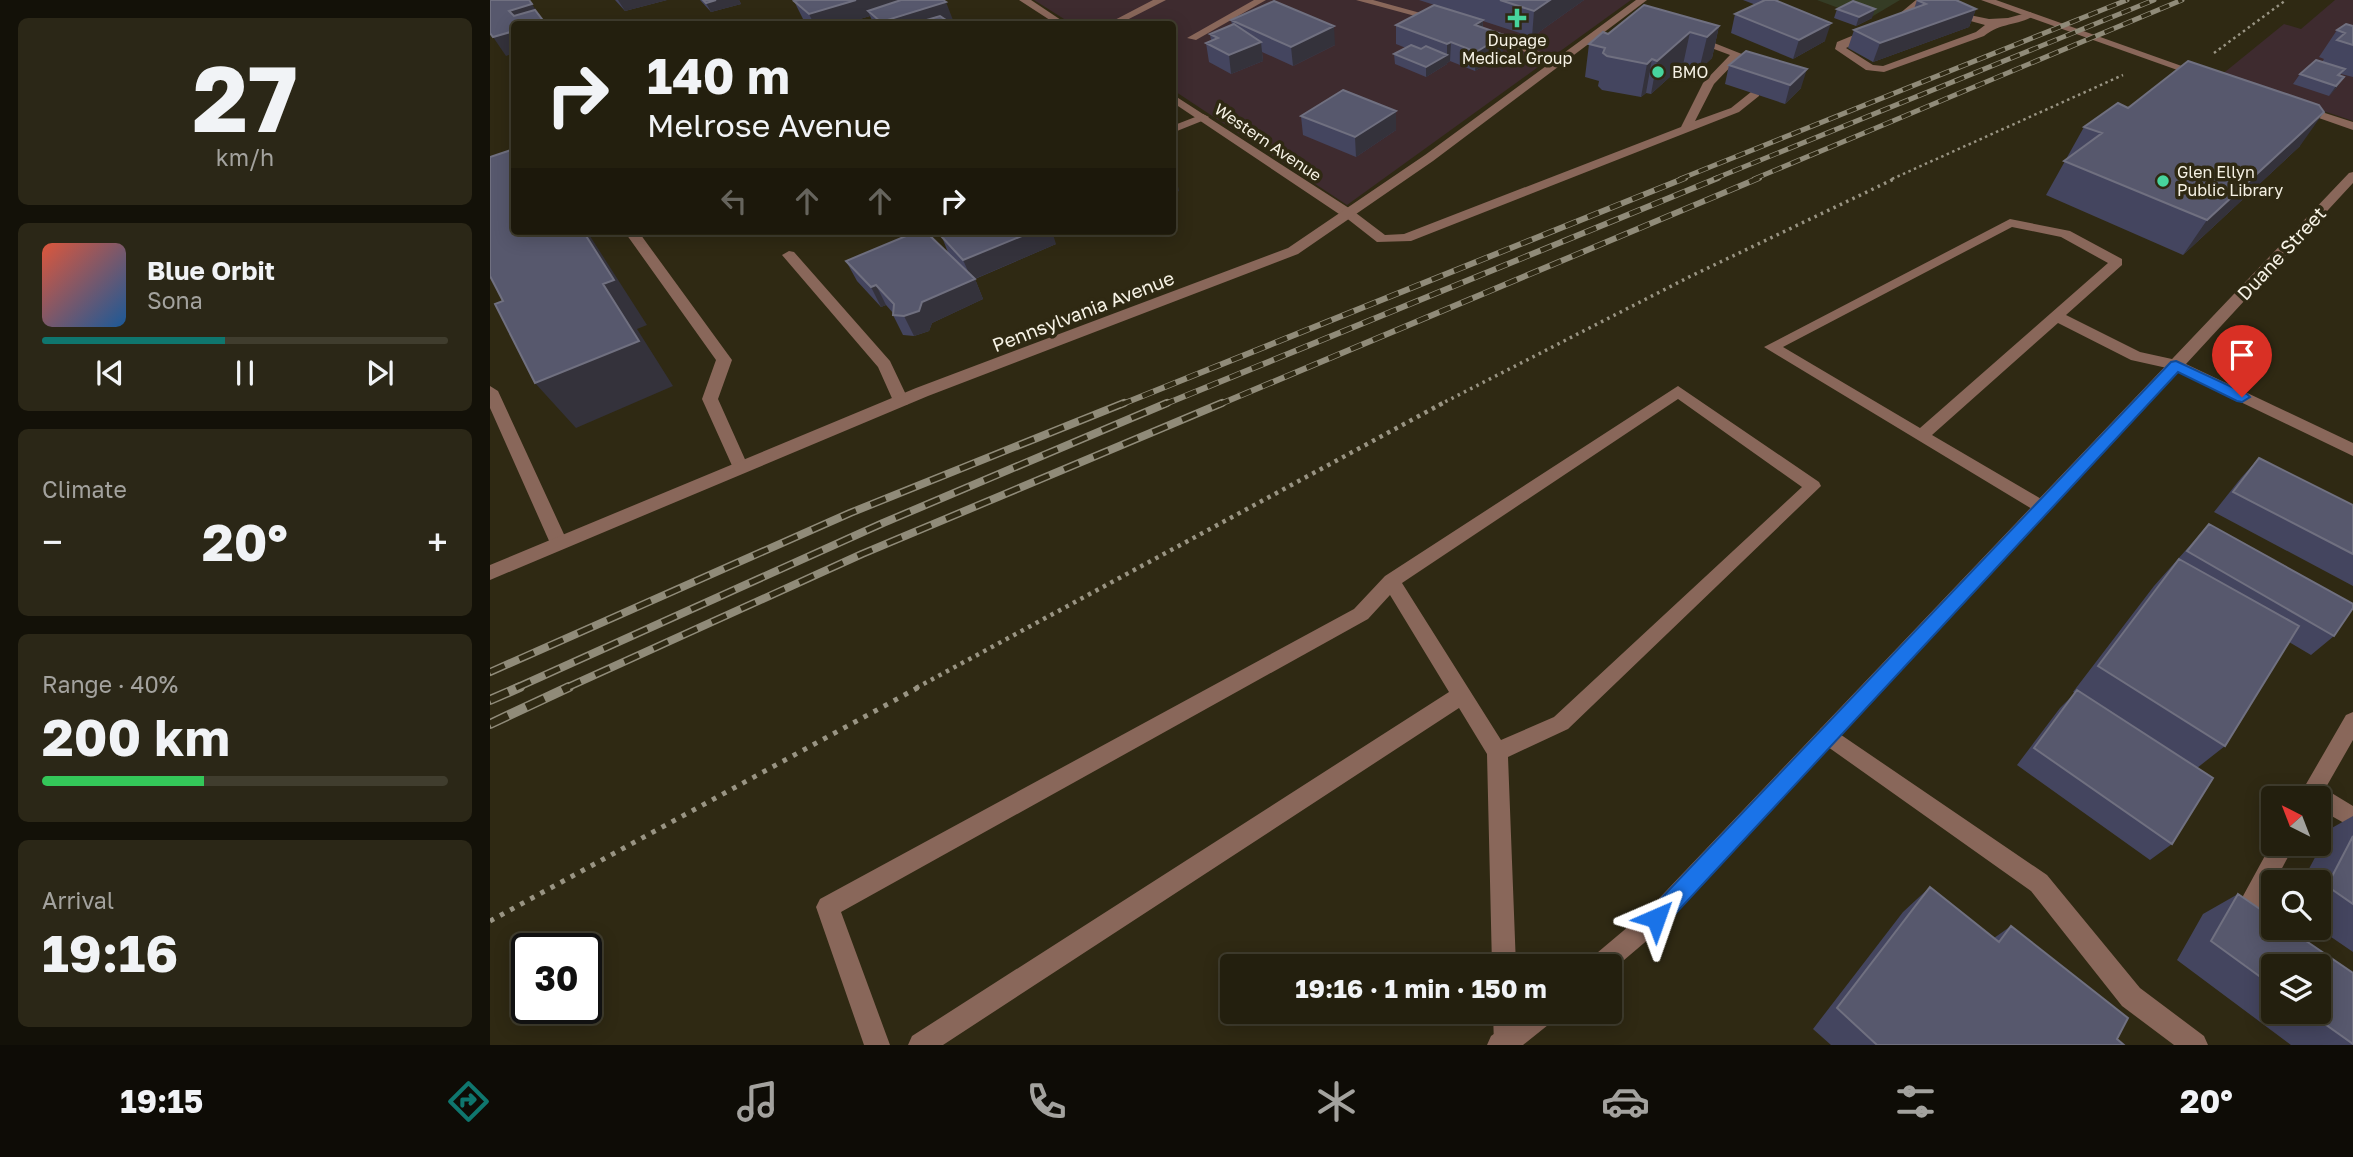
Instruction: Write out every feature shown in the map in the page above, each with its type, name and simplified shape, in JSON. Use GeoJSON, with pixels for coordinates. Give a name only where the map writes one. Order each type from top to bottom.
{"type":"FeatureCollection","features":[{"type":"Feature","properties":{"kind":"street"},"geometry":{"type":"LineString","coordinates":[[1024,0],[1057,21]]}},
{"type":"Feature","properties":{"kind":"street"},"geometry":{"type":"LineString","coordinates":[[1118,21],[1161,0]]}},
{"type":"Feature","properties":{"kind":"street"},"geometry":{"type":"LineString","coordinates":[[1192,38],[1261,0]]}},
{"type":"Feature","properties":{"kind":"street"},"geometry":{"type":"LineString","coordinates":[[1361,0],[1451,23]]}},
{"type":"Feature","properties":{"kind":"street","name":"Pennsylvania Avenue"},"geometry":{"type":"LineString","coordinates":[[490,573],[740,466],[901,401],[1293,251],[1429,158],[1560,61],[1627,18],[1642,0]]}},
{"type":"Feature","properties":{"kind":"street"},"geometry":{"type":"LineString","coordinates":[[1986,0],[2210,78]]}},
{"type":"Feature","properties":{"kind":"street"},"geometry":{"type":"LineString","coordinates":[[1992,24],[1980,34],[1884,69],[1870,68],[1840,49],[1841,44],[1897,21],[1928,3],[1979,23],[1992,24],[2029,15]]}},
{"type":"Feature","properties":{"kind":"street"},"geometry":{"type":"LineString","coordinates":[[1475,31],[1560,61]]}},
{"type":"Feature","properties":{"kind":"street"},"geometry":{"type":"LineString","coordinates":[[1681,34],[1728,48],[1778,70]]}},
{"type":"Feature","properties":{"kind":"street"},"geometry":{"type":"LineString","coordinates":[[1685,130],[1710,83],[1737,54]]}},
{"type":"Feature","properties":{"kind":"street","name":"Western Avenue"},"geometry":{"type":"LineString","coordinates":[[1176,100],[1382,239],[1406,238],[1685,130],[1735,110],[1755,94]]}},
{"type":"Feature","properties":{"kind":"street"},"geometry":{"type":"LineString","coordinates":[[2285,103],[2353,127]]}},
{"type":"Feature","properties":{"kind":"street"},"geometry":{"type":"LineString","coordinates":[[1176,128],[1203,117]]}},
{"type":"Feature","properties":{"kind":"street","name":"Duane Street"},"geometry":{"type":"LineString","coordinates":[[1613,954],[1656,918],[2353,176]]}},
{"type":"Feature","properties":{"kind":"street"},"geometry":{"type":"LineString","coordinates":[[1920,436],[2117,262],[2065,234],[2010,223],[1771,347],[1920,436],[2042,508]]}},
{"type":"Feature","properties":{"kind":"street"},"geometry":{"type":"LineString","coordinates":[[634,235],[724,360],[710,399],[740,466]]}},
{"type":"Feature","properties":{"kind":"street"},"geometry":{"type":"LineString","coordinates":[[789,255],[885,365],[901,401]]}},
{"type":"Feature","properties":{"kind":"street"},"geometry":{"type":"LineString","coordinates":[[2056,316],[2136,356],[2176,365],[2353,450]]}},
{"type":"Feature","properties":{"kind":"street"},"geometry":{"type":"LineString","coordinates":[[490,391],[559,543]]}},
{"type":"Feature","properties":{"kind":"street"},"geometry":{"type":"LineString","coordinates":[[877,1045],[828,907],[1361,614],[1391,581],[1678,391],[1813,486],[1561,723],[1497,752]]}},
{"type":"Feature","properties":{"kind":"street"},"geometry":{"type":"LineString","coordinates":[[1391,581],[1497,752],[1504,954]]}},
{"type":"Feature","properties":{"kind":"street"},"geometry":{"type":"LineString","coordinates":[[921,1045],[1462,695]]}},
{"type":"Feature","properties":{"kind":"street"},"geometry":{"type":"LineString","coordinates":[[2316,786],[2353,721]]}},
{"type":"Feature","properties":{"kind":"street"},"geometry":{"type":"LineString","coordinates":[[1828,735],[2039,883],[2131,997],[2195,1045]]}},
{"type":"Feature","properties":{"kind":"street"},"geometry":{"type":"LineString","coordinates":[[2331,806],[2353,818]]}},
{"type":"Feature","properties":{"kind":"street"},"geometry":{"type":"LineString","coordinates":[[2261,884],[2254,896],[2261,919]]}},
{"type":"Feature","properties":{"kind":"street"},"geometry":{"type":"LineString","coordinates":[[1504,1044],[1505,1024]]}},
{"type":"Feature","properties":{"kind":"street"},"geometry":{"type":"LineString","coordinates":[[1504,1044],[1529,1024]]}},
{"type":"Feature","properties":{"kind":"path"},"geometry":{"type":"LineString","coordinates":[[2206,59],[2286,0]]}},
{"type":"Feature","properties":{"kind":"path"},"geometry":{"type":"LineString","coordinates":[[490,921],[1238,510],[1400,424],[1890,179],[2135,70]]}},
{"type":"Feature","properties":{"kind":"shaded area"},"geometry":{"type":"Polygon","coordinates":[[[1034,0],[1631,0],[1347,205],[1176,92],[1176,21],[1067,21],[1034,0]]]}},
{"type":"Feature","properties":{"kind":"shaded area"},"geometry":{"type":"Polygon","coordinates":[[[2335,0],[2353,0],[2353,121],[2220,76],[2284,24],[2301,29],[2335,0]]]}},
{"type":"Feature","properties":{"kind":"green space"},"geometry":{"type":"Polygon","coordinates":[[[1817,0],[1900,0],[1868,19],[1817,0]]]}},
{"type":"Feature","properties":{"kind":"building"},"geometry":{"type":"Polygon","coordinates":[[[490,0],[529,0],[532,4],[509,11],[514,16],[535,10],[543,21],[511,21],[511,32],[493,37],[490,33],[490,0]]]}},
{"type":"Feature","properties":{"kind":"building"},"geometry":{"type":"Polygon","coordinates":[[[856,0],[809,14],[794,1],[856,0]]]}},
{"type":"Feature","properties":{"kind":"building"},"geometry":{"type":"Polygon","coordinates":[[[901,0],[946,2],[884,21],[880,21],[868,11],[901,0]]]}},
{"type":"Feature","properties":{"kind":"building"},"geometry":{"type":"Polygon","coordinates":[[[1500,0],[1550,0],[1534,11],[1500,0]]]}},
{"type":"Feature","properties":{"kind":"building"},"geometry":{"type":"Polygon","coordinates":[[[1765,0],[1775,0],[1831,23],[1799,40],[1735,14],[1765,0]]]}},
{"type":"Feature","properties":{"kind":"building"},"geometry":{"type":"Polygon","coordinates":[[[1917,0],[1956,0],[1976,9],[1880,43],[1854,30],[1926,4],[1917,0]]]}},
{"type":"Feature","properties":{"kind":"building"},"geometry":{"type":"Polygon","coordinates":[[[1274,1],[1334,26],[1291,47],[1231,20],[1274,1]]]}},
{"type":"Feature","properties":{"kind":"building"},"geometry":{"type":"Polygon","coordinates":[[[1853,1],[1875,9],[1859,17],[1837,9],[1853,1]]]}},
{"type":"Feature","properties":{"kind":"building"},"geometry":{"type":"Polygon","coordinates":[[[1434,5],[1483,20],[1475,25],[1504,35],[1476,52],[1396,25],[1434,5]]]}},
{"type":"Feature","properties":{"kind":"building"},"geometry":{"type":"Polygon","coordinates":[[[1644,5],[1719,26],[1707,37],[1690,32],[1657,61],[1652,59],[1647,64],[1607,56],[1603,53],[1605,48],[1589,44],[1603,32],[1608,34],[1644,5]]]}},
{"type":"Feature","properties":{"kind":"building"},"geometry":{"type":"Polygon","coordinates":[[[940,16],[948,21],[923,21],[940,16]]]}},
{"type":"Feature","properties":{"kind":"building"},"geometry":{"type":"Polygon","coordinates":[[[1234,24],[1261,42],[1229,55],[1206,43],[1218,38],[1210,34],[1234,24]]]}},
{"type":"Feature","properties":{"kind":"building"},"geometry":{"type":"Polygon","coordinates":[[[2346,24],[2353,26],[2353,45],[2337,40],[2345,33],[2337,30],[2346,24]]]}},
{"type":"Feature","properties":{"kind":"building"},"geometry":{"type":"Polygon","coordinates":[[[1411,45],[1421,49],[1426,46],[1447,55],[1426,67],[1394,54],[1411,45]]]}},
{"type":"Feature","properties":{"kind":"building"},"geometry":{"type":"Polygon","coordinates":[[[1746,51],[1807,69],[1790,85],[1729,65],[1746,51]]]}},
{"type":"Feature","properties":{"kind":"building"},"geometry":{"type":"Polygon","coordinates":[[[2316,60],[2345,69],[2338,75],[2344,77],[2336,86],[2300,74],[2316,60]]]}},
{"type":"Feature","properties":{"kind":"building","name":"Glen Ellyn Public Library"},"geometry":{"type":"Polygon","coordinates":[[[2188,61],[2319,105],[2324,112],[2207,220],[2064,161],[2102,133],[2084,127],[2118,103],[2128,108],[2188,61]]]}},
{"type":"Feature","properties":{"kind":"building"},"geometry":{"type":"Polygon","coordinates":[[[1343,90],[1396,111],[1355,137],[1301,116],[1343,90]]]}},
{"type":"Feature","properties":{"kind":"building"},"geometry":{"type":"Polygon","coordinates":[[[511,150],[511,235],[586,235],[614,280],[603,284],[639,341],[535,383],[495,304],[503,301],[490,276],[490,157],[511,150]]]}},
{"type":"Feature","properties":{"kind":"building"},"geometry":{"type":"Polygon","coordinates":[[[908,235],[929,235],[975,279],[922,302],[919,311],[904,316],[893,315],[894,304],[876,285],[871,287],[846,261],[908,235]]]}},
{"type":"Feature","properties":{"kind":"building"},"geometry":{"type":"Polygon","coordinates":[[[947,235],[1024,235],[963,260],[942,237],[947,235]]]}},
{"type":"Feature","properties":{"kind":"building"},"geometry":{"type":"Polygon","coordinates":[[[2259,458],[2353,505],[2353,554],[2233,492],[2259,458]]]}},
{"type":"Feature","properties":{"kind":"building"},"geometry":{"type":"Polygon","coordinates":[[[2209,524],[2353,604],[2334,636],[2187,551],[2209,524]]]}},
{"type":"Feature","properties":{"kind":"building"},"geometry":{"type":"Polygon","coordinates":[[[2179,559],[2299,626],[2225,746],[2098,666],[2179,559]]]}},
{"type":"Feature","properties":{"kind":"building"},"geometry":{"type":"Polygon","coordinates":[[[2077,690],[2213,778],[2172,844],[2034,748],[2077,690]]]}},
{"type":"Feature","properties":{"kind":"building"},"geometry":{"type":"Polygon","coordinates":[[[2353,836],[2353,904],[2331,889],[2331,878],[2353,836]]]}},
{"type":"Feature","properties":{"kind":"building"},"geometry":{"type":"Polygon","coordinates":[[[1930,887],[1999,942],[2011,926],[2128,1018],[2117,1039],[2124,1045],[1877,1045],[1837,1008],[1930,887]]]}},
{"type":"Feature","properties":{"kind":"building"},"geometry":{"type":"Polygon","coordinates":[[[2238,894],[2261,910],[2261,940],[2305,940],[2325,954],[2261,954],[2261,977],[2211,941],[2238,894]]]}},
{"type":"Feature","properties":{"kind":"building"},"geometry":{"type":"Polygon","coordinates":[[[2331,958],[2353,973],[2353,1044],[2325,1024],[2331,1024],[2331,958]]]}},
{"type":"Feature","properties":{"kind":"railway"},"geometry":{"type":"LineString","coordinates":[[1680,179],[2127,0]]}},
{"type":"Feature","properties":{"kind":"railway"},"geometry":{"type":"LineString","coordinates":[[1714,179],[2154,0]]}},
{"type":"Feature","properties":{"kind":"railway"},"geometry":{"type":"LineString","coordinates":[[1754,179],[2182,0]]}},
{"type":"Feature","properties":{"kind":"railway"},"geometry":{"type":"LineString","coordinates":[[1120,405],[1685,178]]}},
{"type":"Feature","properties":{"kind":"railway"},"geometry":{"type":"LineString","coordinates":[[1163,405],[1718,178]]}},
{"type":"Feature","properties":{"kind":"railway"},"geometry":{"type":"LineString","coordinates":[[1218,405],[1759,178]]}},
{"type":"Feature","properties":{"kind":"railway"},"geometry":{"type":"LineString","coordinates":[[490,672],[850,513],[1124,403]]}},
{"type":"Feature","properties":{"kind":"railway"},"geometry":{"type":"LineString","coordinates":[[516,688],[883,523],[1167,403]]}},
{"type":"Feature","properties":{"kind":"railway"},"geometry":{"type":"LineString","coordinates":[[566,688],[862,554],[1222,403]]}},
{"type":"Feature","properties":{"kind":"railway"},"geometry":{"type":"LineString","coordinates":[[490,700],[520,687]]}},
{"type":"Feature","properties":{"kind":"railway"},"geometry":{"type":"LineString","coordinates":[[490,724],[569,687]]}},
{"type":"Feature","properties":{"kind":"place","name":"Dupage Medical Group"},"geometry":{"type":"Point","coordinates":[1517,18]}},
{"type":"Feature","properties":{"kind":"place","name":"BMO"},"geometry":{"type":"Point","coordinates":[1658,72]}},
{"type":"Feature","properties":{"kind":"place","name":"Glen Ellyn Public Library"},"geometry":{"type":"Point","coordinates":[2163,181]}},
{"type":"Feature","properties":{"kind":"route"},"geometry":{"type":"LineString","coordinates":[[1656,918],[2176,365],[2242,397]]}}]}
